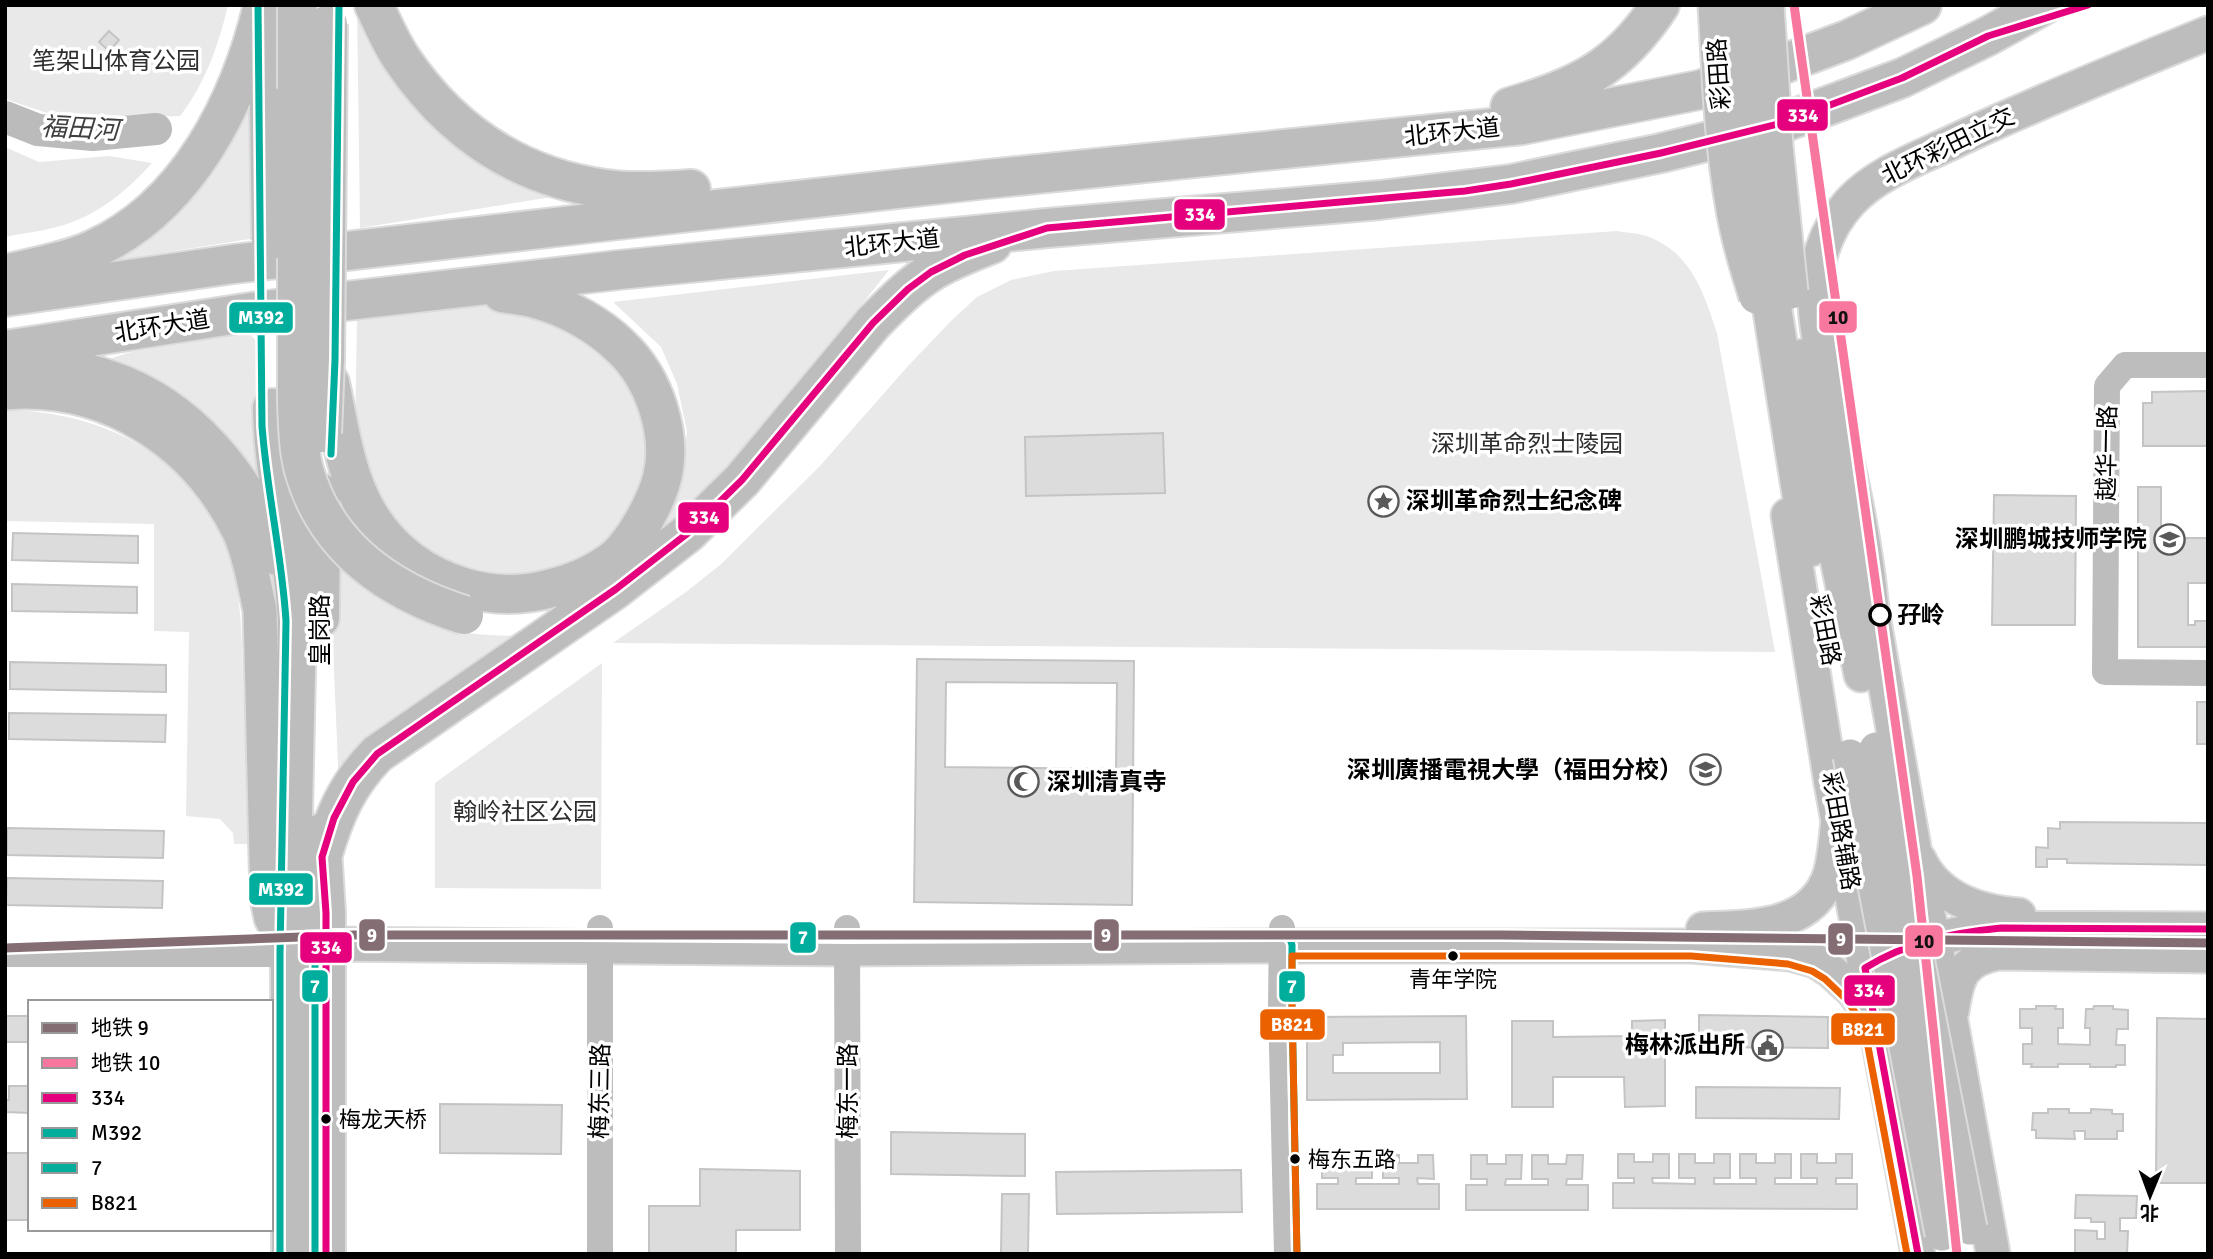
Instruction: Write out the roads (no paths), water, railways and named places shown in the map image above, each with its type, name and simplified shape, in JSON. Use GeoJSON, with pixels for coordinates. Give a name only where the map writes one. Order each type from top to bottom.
{"type":"FeatureCollection","features":[{"type":"Feature","properties":{"kind":"highway","name":"皇岗路"},"geometry":{"type":"LineString","coordinates":[[266,5],[274,454],[294,572],[326,1254]]}},
{"type":"Feature","properties":{"kind":"highway"},"geometry":{"type":"LineString","coordinates":[[5,274],[67,260],[94,250],[122,233],[161,202],[189,170],[220,123],[240,79],[266,5]]}},
{"type":"Feature","properties":{"kind":"highway"},"geometry":{"type":"LineString","coordinates":[[374,5],[400,57],[444,112],[492,150],[525,167],[563,181],[608,190],[666,191],[888,178],[987,179]]}},
{"type":"Feature","properties":{"kind":"highway"},"geometry":{"type":"LineString","coordinates":[[1394,138],[1537,99],[1576,84],[1600,70],[1635,40],[1660,5]]}},
{"type":"Feature","properties":{"kind":"highway"},"geometry":{"type":"LineString","coordinates":[[1744,5],[1758,188],[1810,547]]}},
{"type":"Feature","properties":{"kind":"highway","name":"北环大道"},"geometry":{"type":"LineString","coordinates":[[5,298],[233,264],[987,179],[1522,125],[1699,90],[1778,66],[1847,40],[1922,5]]}},
{"type":"Feature","properties":{"kind":"highway","name":"北环大道"},"geometry":{"type":"LineString","coordinates":[[5,351],[258,311],[469,287],[1047,228],[1380,200],[1511,184],[1661,153],[1782,123],[1902,78],[1989,36],[2044,5]]}},
{"type":"Feature","properties":{"kind":"highway","name":"皇岗路"},"geometry":{"type":"LineString","coordinates":[[291,1254],[313,941],[322,858],[320,800],[336,471],[325,360],[318,12]]}},
{"type":"Feature","properties":{"kind":"highway"},"geometry":{"type":"LineString","coordinates":[[318,12],[297,401],[304,470],[313,496],[330,526],[359,559],[388,582],[437,607],[464,615],[519,619],[577,607],[616,589]]}},
{"type":"Feature","properties":{"kind":"highway"},"geometry":{"type":"LineString","coordinates":[[322,858],[334,818],[344,797],[377,754],[616,589],[688,533],[764,455],[873,323],[908,289],[931,272],[965,255],[1047,228]]}},
{"type":"Feature","properties":{"kind":"highway"},"geometry":{"type":"LineString","coordinates":[[336,471],[364,507],[378,531],[399,553],[418,568],[445,581],[474,590],[508,594],[537,592],[567,585],[596,572],[619,555],[636,536],[653,505],[662,477],[665,452],[662,426],[654,398],[641,370],[622,347],[566,311],[539,300],[469,287]]}},
{"type":"Feature","properties":{"kind":"highway"},"geometry":{"type":"LineString","coordinates":[[5,361],[43,365],[107,379],[142,393],[192,429],[232,471],[261,517],[290,590],[297,621]]}},
{"type":"Feature","properties":{"kind":"main road","name":"彩田路"},"geometry":{"type":"LineString","coordinates":[[1715,5],[1732,207],[1741,250],[1772,295],[1806,377],[1863,753],[1950,1245]]}},
{"type":"Feature","properties":{"kind":"main road","name":"彩田路"},"geometry":{"type":"LineString","coordinates":[[1766,5],[1776,147],[1772,295],[1777,406],[1863,753]]}},
{"type":"Feature","properties":{"kind":"main road","name":"北环彩田立交"},"geometry":{"type":"LineString","coordinates":[[1871,610],[1868,568],[1851,477],[1820,344],[1815,304],[1815,277],[1820,255],[1836,220],[1861,191],[1893,171],[2021,111],[2208,33]]}},
{"type":"Feature","properties":{"kind":"main road"},"geometry":{"type":"LineString","coordinates":[[1806,377],[1836,469],[1856,569],[1871,610],[1921,887],[1951,1021],[1993,1254]]}},
{"type":"Feature","properties":{"kind":"main road"},"geometry":{"type":"LineString","coordinates":[[5,393],[38,392],[72,396],[102,404],[130,416],[158,434],[190,463],[218,496],[240,533],[260,610],[268,907],[313,941],[600,937],[1691,938],[1790,954],[1816,961],[1855,993],[1876,1033]]}},
{"type":"Feature","properties":{"kind":"main road","name":"彩田路辅路"},"geometry":{"type":"LineString","coordinates":[[1777,406],[1789,518],[1876,1033],[1950,1245]]}},
{"type":"Feature","properties":{"kind":"main road"},"geometry":{"type":"LineString","coordinates":[[1691,938],[1792,918],[1818,897],[1825,887],[1830,876],[1838,820]]}},
{"type":"Feature","properties":{"kind":"main road"},"geometry":{"type":"LineString","coordinates":[[1914,844],[1921,863],[1939,887],[1972,906],[1995,912],[2032,915],[2112,929]]}},
{"type":"Feature","properties":{"kind":"main road"},"geometry":{"type":"LineString","coordinates":[[1855,907],[1861,915],[1876,922],[1897,921],[1905,918],[1915,908],[1921,887]]}},
{"type":"Feature","properties":{"kind":"main road"},"geometry":{"type":"LineString","coordinates":[[1865,968],[1899,948],[1970,931],[2001,928],[2208,929]]}},
{"type":"Feature","properties":{"kind":"main road"},"geometry":{"type":"LineString","coordinates":[[1951,1021],[1956,984],[1970,964],[1983,956],[2007,953],[2208,956]]}},
{"type":"Feature","properties":{"kind":"street","name":"越华一路"},"geometry":{"type":"LineString","coordinates":[[2208,365],[2125,365],[2107,386],[2105,671],[2208,673]]}},
{"type":"Feature","properties":{"kind":"street","name":"梅东三路"},"geometry":{"type":"LineString","coordinates":[[600,937],[600,1254]]}},
{"type":"Feature","properties":{"kind":"street"},"geometry":{"type":"LineString","coordinates":[[1282,937],[1287,1254]]}},
{"type":"Feature","properties":{"kind":"street","name":"梅东一路"},"geometry":{"type":"LineString","coordinates":[[847,939],[848,1254]]}},
{"type":"Feature","properties":{"kind":"street"},"geometry":{"type":"LineString","coordinates":[[5,954],[313,941]]}},
{"type":"Feature","properties":{"kind":"waterway","name":"福田河"},"geometry":{"type":"LineString","coordinates":[[5,117],[38,130],[93,135],[156,129]]}},
{"type":"Feature","properties":{"kind":"metro line","name":"10"},"geometry":{"type":"LineString","coordinates":[[1794,5],[1917,876],[1957,1254]]}},
{"type":"Feature","properties":{"kind":"metro line","name":"9"},"geometry":{"type":"LineString","coordinates":[[5,948],[354,935],[1501,935],[2208,943]]}},
{"type":"Feature","properties":{"kind":"place","name":"深圳革命烈士纪念碑"},"geometry":{"type":"Point","coordinates":[1383,501]}},
{"type":"Feature","properties":{"kind":"place","name":"深圳鹏城技师学院"},"geometry":{"type":"Point","coordinates":[2170,539]}},
{"type":"Feature","properties":{"kind":"place","name":"孖岭"},"geometry":{"type":"Point","coordinates":[1880,615]}},
{"type":"Feature","properties":{"kind":"place","name":"深圳廣播電視大學（福田分校）"},"geometry":{"type":"Point","coordinates":[1706,770]}},
{"type":"Feature","properties":{"kind":"place","name":"深圳清真寺"},"geometry":{"type":"Point","coordinates":[1024,782]}},
{"type":"Feature","properties":{"kind":"place","name":"青年学院"},"geometry":{"type":"Point","coordinates":[1453,956]}},
{"type":"Feature","properties":{"kind":"place","name":"梅林派出所"},"geometry":{"type":"Point","coordinates":[1768,1045]}},
{"type":"Feature","properties":{"kind":"place","name":"梅龙天桥"},"geometry":{"type":"Point","coordinates":[326,1119]}},
{"type":"Feature","properties":{"kind":"place","name":"梅东五路"},"geometry":{"type":"Point","coordinates":[1295,1159]}},
{"type":"Feature","properties":{"kind":"park label","name":"笔架山体育公园"},"geometry":{"type":"Point","coordinates":[116,61]}},
{"type":"Feature","properties":{"kind":"park label","name":"深圳革命烈士陵园"},"geometry":{"type":"Point","coordinates":[1527,444]}},
{"type":"Feature","properties":{"kind":"park label","name":"翰岭社区公园"},"geometry":{"type":"Point","coordinates":[525,812]}}]}
